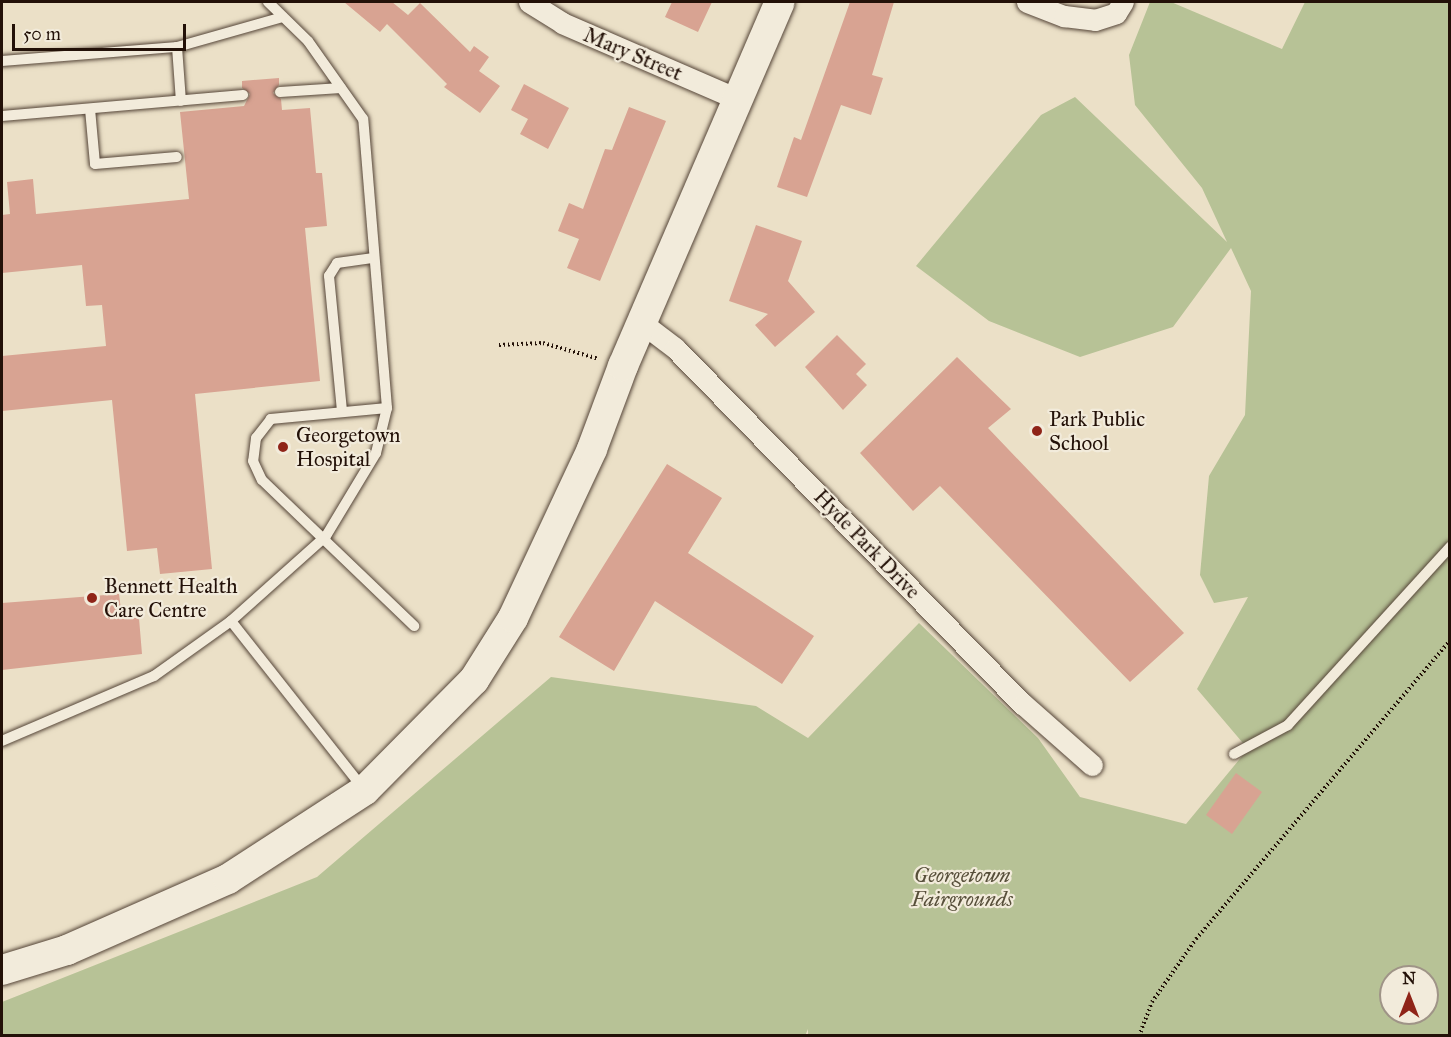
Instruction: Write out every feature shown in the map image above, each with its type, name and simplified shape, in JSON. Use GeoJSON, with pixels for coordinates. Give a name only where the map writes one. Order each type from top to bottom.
{"type":"FeatureCollection","features":[{"type":"Feature","properties":{"kind":"street","name":"Mary Street"},"geometry":{"type":"LineString","coordinates":[[529,2],[562,23],[740,100]]}},
{"type":"Feature","properties":{"kind":"street"},"geometry":{"type":"LineString","coordinates":[[2,970],[67,950],[228,879],[364,790],[474,680],[513,618],[592,449],[623,366],[740,100],[780,2]]}},
{"type":"Feature","properties":{"kind":"street"},"geometry":{"type":"LineString","coordinates":[[1027,2],[1064,16],[1095,20],[1116,14],[1123,2]]}},
{"type":"Feature","properties":{"kind":"street","name":"Hyde Park Drive"},"geometry":{"type":"LineString","coordinates":[[642,323],[675,348],[1023,704],[1092,765]]}},
{"type":"Feature","properties":{"kind":"lane"},"geometry":{"type":"LineString","coordinates":[[2,741],[154,676],[231,621],[321,540],[376,453],[387,408],[363,118],[308,41],[268,2]]}},
{"type":"Feature","properties":{"kind":"lane"},"geometry":{"type":"LineString","coordinates":[[2,62],[177,47],[284,17]]}},
{"type":"Feature","properties":{"kind":"lane"},"geometry":{"type":"LineString","coordinates":[[177,47],[181,101]]}},
{"type":"Feature","properties":{"kind":"lane"},"geometry":{"type":"LineString","coordinates":[[280,92],[341,88]]}},
{"type":"Feature","properties":{"kind":"lane"},"geometry":{"type":"LineString","coordinates":[[2,116],[243,95]]}},
{"type":"Feature","properties":{"kind":"lane"},"geometry":{"type":"LineString","coordinates":[[90,108],[95,164],[177,157]]}},
{"type":"Feature","properties":{"kind":"lane"},"geometry":{"type":"LineString","coordinates":[[342,411],[329,276],[337,263],[374,258]]}},
{"type":"Feature","properties":{"kind":"lane"},"geometry":{"type":"LineString","coordinates":[[387,408],[271,419],[256,438],[253,461],[262,480],[321,540],[414,626]]}},
{"type":"Feature","properties":{"kind":"lane"},"geometry":{"type":"LineString","coordinates":[[1234,754],[1288,725],[1449,547]]}},
{"type":"Feature","properties":{"kind":"lane"},"geometry":{"type":"LineString","coordinates":[[231,621],[364,790]]}},
{"type":"Feature","properties":{"kind":"lane"},"geometry":{"type":"LineString","coordinates":[[2,731],[13,736]]}},
{"type":"Feature","properties":{"kind":"path"},"geometry":{"type":"LineString","coordinates":[[499,345],[543,344],[623,366]]}},
{"type":"Feature","properties":{"kind":"path"},"geometry":{"type":"LineString","coordinates":[[1139,1035],[1152,1002],[1196,939],[1449,641]]}},
{"type":"Feature","properties":{"kind":"green space","name":"Georgetown Fairgrounds"},"geometry":{"type":"Polygon","coordinates":[[[1150,2],[1171,2],[1282,49],[1305,2],[1449,2],[1449,1035],[808,1036],[808,1029],[805,1036],[2,1036],[2,1002],[317,877],[551,677],[756,706],[808,738],[919,623],[1038,738],[1080,797],[1186,824],[1248,749],[1197,689],[1248,597],[1214,603],[1200,575],[1209,476],[1245,415],[1251,291],[1231,248],[1173,327],[1080,357],[989,321],[916,266],[1041,115],[1075,97],[1227,242],[1202,188],[1135,105],[1129,55],[1150,2]]]}},
{"type":"Feature","properties":{"kind":"building"},"geometry":{"type":"Polygon","coordinates":[[[344,2],[392,2],[408,15],[420,3],[470,52],[474,46],[489,57],[479,71],[500,86],[480,113],[444,87],[447,84],[387,24],[380,32],[344,2]]]}},
{"type":"Feature","properties":{"kind":"building"},"geometry":{"type":"Polygon","coordinates":[[[672,2],[712,2],[698,32],[665,17],[672,2]]]}},
{"type":"Feature","properties":{"kind":"building"},"geometry":{"type":"Polygon","coordinates":[[[850,2],[894,2],[872,75],[883,78],[871,115],[841,105],[807,197],[777,187],[794,137],[801,140],[850,2]]]}},
{"type":"Feature","properties":{"kind":"building"},"geometry":{"type":"Polygon","coordinates":[[[279,78],[279,85],[273,93],[281,99],[282,110],[310,108],[316,173],[322,173],[327,226],[305,228],[320,381],[195,394],[212,569],[160,574],[157,548],[127,551],[112,400],[2,411],[2,356],[106,346],[102,305],[86,306],[82,265],[2,273],[2,215],[10,214],[7,182],[33,179],[36,214],[189,199],[180,112],[244,106],[250,94],[242,88],[242,81],[279,78]]]}},
{"type":"Feature","properties":{"kind":"building"},"geometry":{"type":"Polygon","coordinates":[[[524,84],[569,108],[548,149],[520,134],[528,119],[511,110],[524,84]]]}},
{"type":"Feature","properties":{"kind":"building"},"geometry":{"type":"Polygon","coordinates":[[[629,107],[666,121],[600,281],[567,268],[579,239],[558,231],[569,203],[583,209],[605,149],[612,150],[629,107]]]}},
{"type":"Feature","properties":{"kind":"building"},"geometry":{"type":"Polygon","coordinates":[[[756,225],[802,241],[788,281],[815,312],[775,347],[755,325],[768,314],[729,301],[756,225]]]}},
{"type":"Feature","properties":{"kind":"building"},"geometry":{"type":"Polygon","coordinates":[[[837,335],[866,364],[856,374],[867,385],[843,410],[805,367],[837,335]]]}},
{"type":"Feature","properties":{"kind":"building"},"geometry":{"type":"Polygon","coordinates":[[[957,357],[1011,409],[988,428],[1184,633],[1130,682],[940,486],[913,511],[860,453],[957,357]]]}},
{"type":"Feature","properties":{"kind":"building"},"geometry":{"type":"Polygon","coordinates":[[[667,464],[722,498],[688,553],[814,636],[782,684],[655,601],[614,671],[559,637],[667,464]]]}},
{"type":"Feature","properties":{"kind":"building","name":"Bennett Health Care Centre"},"geometry":{"type":"Polygon","coordinates":[[[119,594],[122,618],[139,618],[142,654],[2,670],[2,603],[119,594]]]}},
{"type":"Feature","properties":{"kind":"building"},"geometry":{"type":"Polygon","coordinates":[[[1236,773],[1262,792],[1232,834],[1206,815],[1236,773]]]}},
{"type":"Feature","properties":{"kind":"place","name":"Park Public School"},"geometry":{"type":"Point","coordinates":[1037,431]}},
{"type":"Feature","properties":{"kind":"place","name":"Georgetown Hospital"},"geometry":{"type":"Point","coordinates":[283,447]}},
{"type":"Feature","properties":{"kind":"place","name":"Bennett Health Care Centre"},"geometry":{"type":"Point","coordinates":[92,598]}}]}
